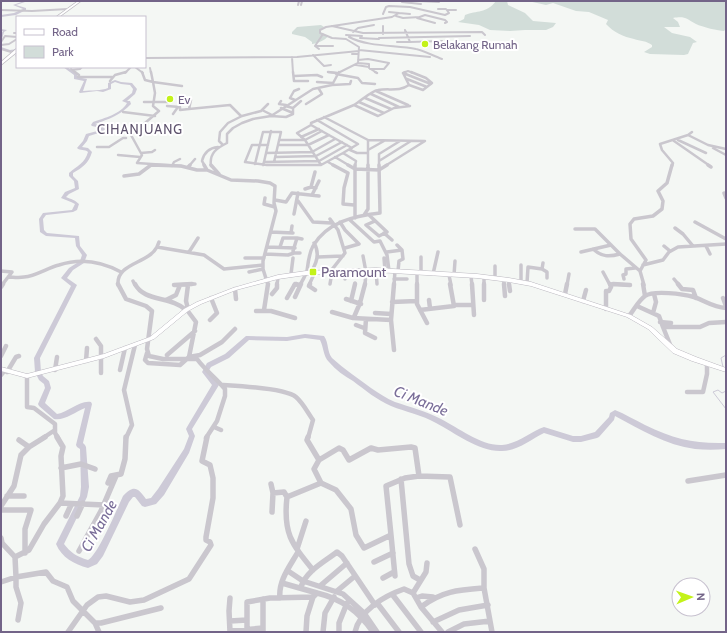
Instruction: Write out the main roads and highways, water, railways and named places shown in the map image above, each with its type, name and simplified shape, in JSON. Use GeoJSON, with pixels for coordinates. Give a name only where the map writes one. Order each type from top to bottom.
{"type":"FeatureCollection","features":[{"type":"Feature","properties":{"kind":"highway"},"geometry":{"type":"LineString","coordinates":[[59,16],[81,1]]}},
{"type":"Feature","properties":{"kind":"highway"},"geometry":{"type":"LineString","coordinates":[[59,16],[81,1]]}},
{"type":"Feature","properties":{"kind":"highway"},"geometry":{"type":"LineString","coordinates":[[1,62],[14,50]]}},
{"type":"Feature","properties":{"kind":"main road"},"geometry":{"type":"LineString","coordinates":[[4,372],[27,376],[34,375],[101,357],[156,336],[187,310],[211,298],[235,289],[278,277],[292,274],[376,270],[484,277],[524,282],[565,294],[629,316],[650,328],[681,354],[726,370]]}},
{"type":"Feature","properties":{"kind":"waterway","name":"Ci Mande"},"geometry":{"type":"LineString","coordinates":[[1,16],[15,14],[25,9],[14,5],[27,1]]}},
{"type":"Feature","properties":{"kind":"waterway","name":"Ci Mande"},"geometry":{"type":"LineString","coordinates":[[1,30],[6,30],[3,32],[1,39]]}},
{"type":"Feature","properties":{"kind":"waterway","name":"Ci Mande"},"geometry":{"type":"LineString","coordinates":[[1,48],[10,51],[16,50]]}},
{"type":"Feature","properties":{"kind":"waterway","name":"Ci Mande"},"geometry":{"type":"LineString","coordinates":[[66,68],[76,75],[75,78],[86,80],[81,92],[97,90],[103,91],[110,88],[109,84],[115,81],[131,84],[135,89],[134,93],[124,101],[129,102],[129,104],[122,111],[94,123],[93,125],[103,127],[103,131],[87,135],[85,141],[79,148],[87,149],[90,152],[89,156],[83,164],[71,173],[71,176],[76,181],[77,189],[67,193],[63,198],[77,204],[75,209],[73,211],[45,214],[41,219],[42,231],[46,234],[77,237],[78,246],[85,255],[82,262],[71,269],[64,278],[74,285],[37,358],[38,372],[41,378],[47,383],[48,388],[41,404],[56,417],[65,415],[81,406],[89,404],[79,445],[83,447],[85,487],[83,497],[60,544],[75,560],[88,564],[94,561],[100,553],[126,499],[131,493],[137,493],[145,503],[153,501],[161,492],[187,451],[192,436],[189,429],[216,385],[205,372],[209,365],[227,356],[248,338],[287,339],[305,336],[322,338],[325,343],[328,358],[334,364],[380,397],[393,404],[433,418],[481,444],[497,448],[515,445],[544,430],[573,439],[581,439],[597,435],[615,413],[655,433],[681,443],[695,446],[726,446]]}},
{"type":"Feature","properties":{"kind":"waterway"},"geometry":{"type":"LineString","coordinates":[[723,367],[721,358],[726,355]]}},
{"type":"Feature","properties":{"kind":"waterway"},"geometry":{"type":"LineString","coordinates":[[726,391],[722,393],[718,390],[713,392],[726,409]]}},
{"type":"Feature","properties":{"kind":"place","name":"Belakang Rumah"},"geometry":{"type":"Point","coordinates":[425,44]}},
{"type":"Feature","properties":{"kind":"place","name":"Ev"},"geometry":{"type":"Point","coordinates":[170,99]}},
{"type":"Feature","properties":{"kind":"place","name":"Paramount"},"geometry":{"type":"Point","coordinates":[313,272]}},
{"type":"Feature","properties":{"kind":"district","name":"CIHANJUANG"},"geometry":{"type":"Point","coordinates":[140,129]}}]}
